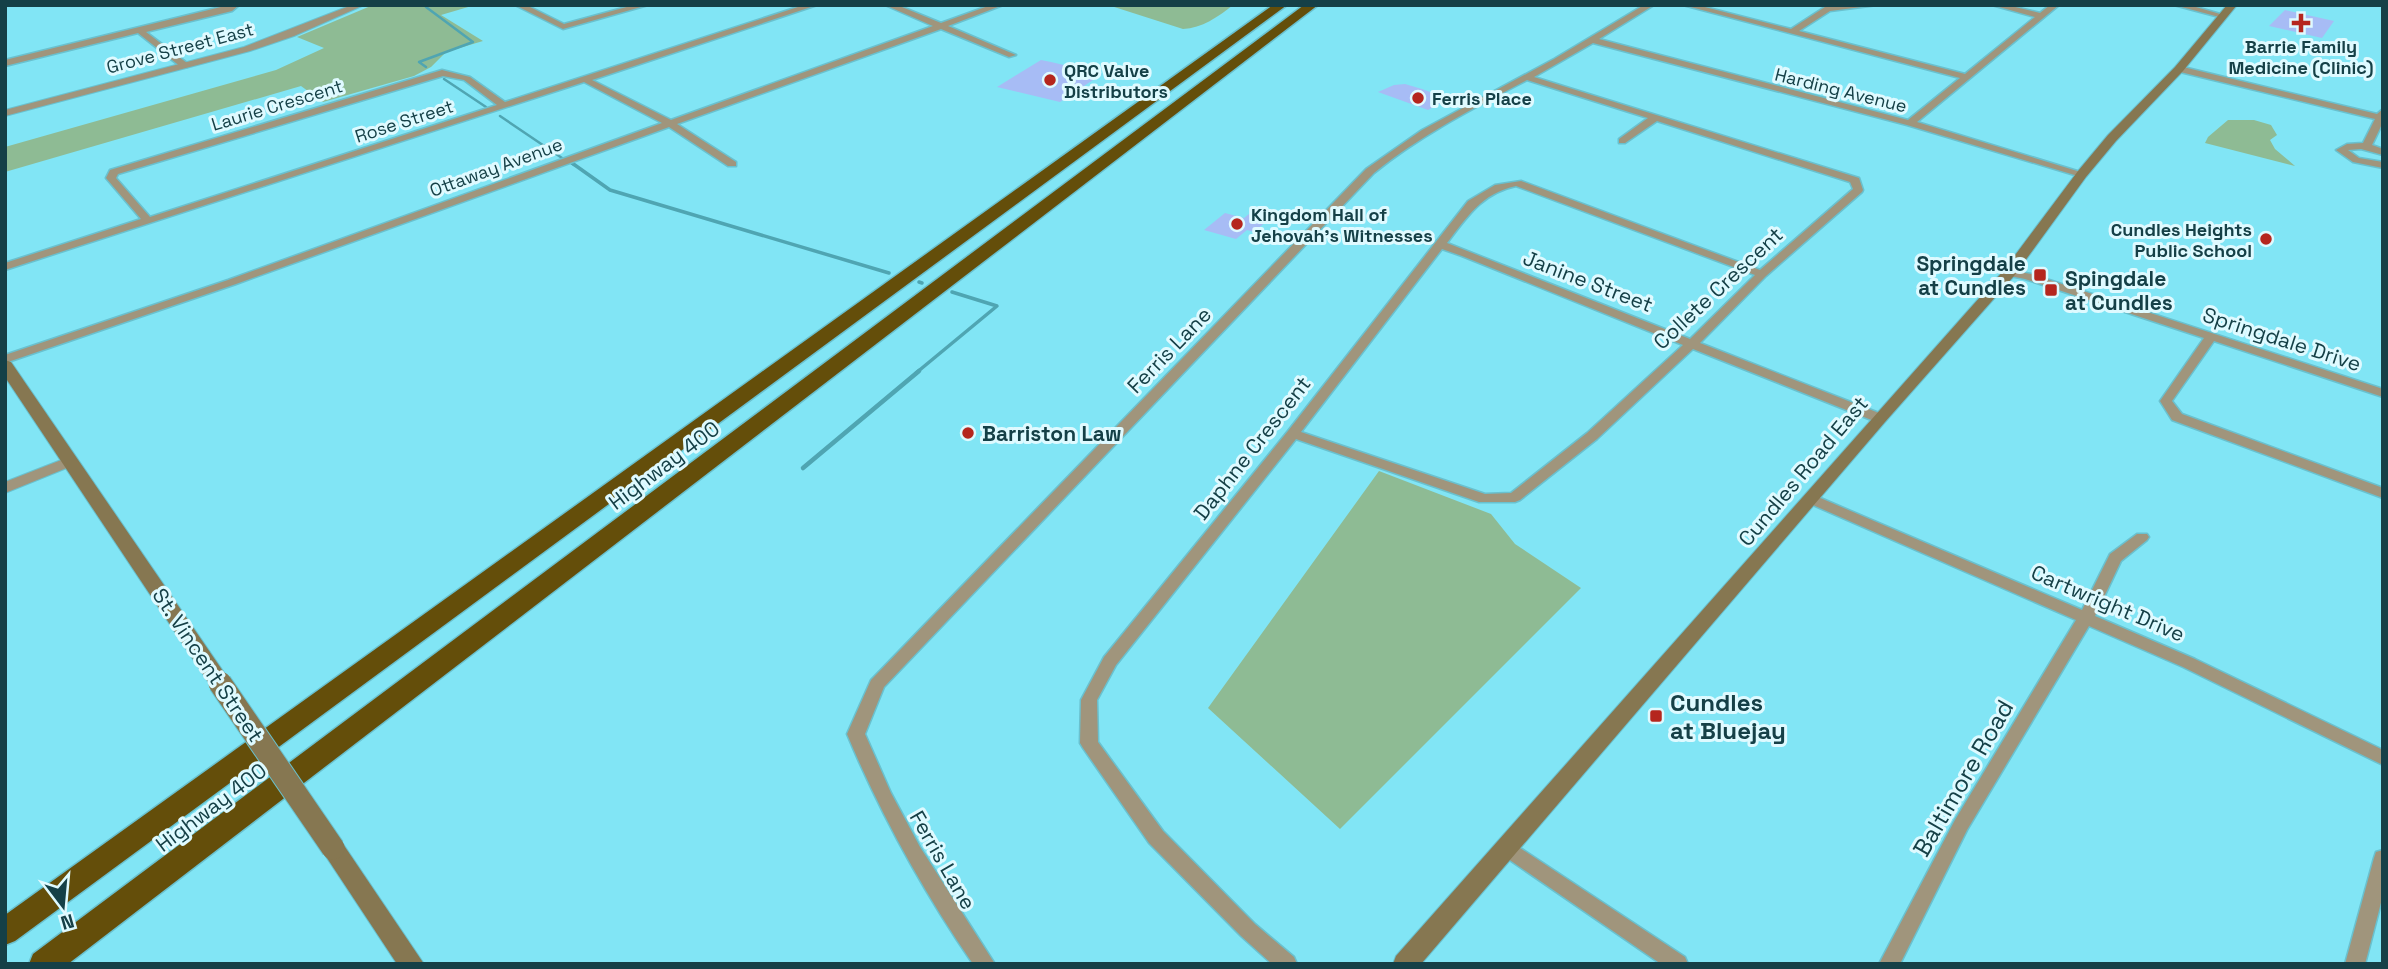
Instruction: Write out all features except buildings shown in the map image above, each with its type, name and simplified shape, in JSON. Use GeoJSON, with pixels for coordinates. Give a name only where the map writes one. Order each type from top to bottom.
{"type":"FeatureCollection","features":[{"type":"Feature","properties":{"kind":"highway","name":"Highway 400"},"geometry":{"type":"LineString","coordinates":[[5,932],[1281,5]]}},
{"type":"Feature","properties":{"kind":"highway","name":"Highway 400"},"geometry":{"type":"LineString","coordinates":[[44,964],[1312,5]]}},
{"type":"Feature","properties":{"kind":"main road","name":"Cundles Road East"},"geometry":{"type":"LineString","coordinates":[[1405,964],[1879,418],[2009,273],[2082,174],[2112,138],[2179,69],[2232,5]]}},
{"type":"Feature","properties":{"kind":"main road","name":"St. Vincent Street"},"geometry":{"type":"LineString","coordinates":[[5,365],[412,964]]}},
{"type":"Feature","properties":{"kind":"street"},"geometry":{"type":"LineString","coordinates":[[5,63],[141,32],[229,9],[235,5]]}},
{"type":"Feature","properties":{"kind":"street","name":"Grove Street East"},"geometry":{"type":"LineString","coordinates":[[5,113],[291,34],[360,5]]}},
{"type":"Feature","properties":{"kind":"street"},"geometry":{"type":"LineString","coordinates":[[519,5],[563,27],[644,5]]}},
{"type":"Feature","properties":{"kind":"street","name":"Rose Street"},"geometry":{"type":"LineString","coordinates":[[5,267],[813,5]]}},
{"type":"Feature","properties":{"kind":"street"},"geometry":{"type":"LineString","coordinates":[[889,5],[1012,55]]}},
{"type":"Feature","properties":{"kind":"street","name":"Ottaway Avenue"},"geometry":{"type":"LineString","coordinates":[[5,359],[245,277],[999,5]]}},
{"type":"Feature","properties":{"kind":"street","name":"Ferris Lane"},"geometry":{"type":"LineString","coordinates":[[985,964],[950,916],[876,786],[856,734],[877,684],[1370,171],[1392,153],[1483,98],[1526,77],[1650,5]]}},
{"type":"Feature","properties":{"kind":"street"},"geometry":{"type":"LineString","coordinates":[[1687,5],[1965,77]]}},
{"type":"Feature","properties":{"kind":"street"},"geometry":{"type":"LineString","coordinates":[[1792,32],[1828,9],[1873,5]]}},
{"type":"Feature","properties":{"kind":"street"},"geometry":{"type":"LineString","coordinates":[[1996,5],[2042,16]]}},
{"type":"Feature","properties":{"kind":"street"},"geometry":{"type":"LineString","coordinates":[[1910,123],[2056,5]]}},
{"type":"Feature","properties":{"kind":"street"},"geometry":{"type":"LineString","coordinates":[[2178,5],[2223,16]]}},
{"type":"Feature","properties":{"kind":"street"},"geometry":{"type":"LineString","coordinates":[[141,32],[184,65]]}},
{"type":"Feature","properties":{"kind":"street","name":"Harding Avenue"},"geometry":{"type":"LineString","coordinates":[[1591,40],[1910,123],[2082,174]]}},
{"type":"Feature","properties":{"kind":"street"},"geometry":{"type":"LineString","coordinates":[[2179,69],[2382,116],[2366,146]]}},
{"type":"Feature","properties":{"kind":"street","name":"Laurie Crescent"},"geometry":{"type":"LineString","coordinates":[[148,222],[111,178],[114,172],[442,73],[456,73],[467,78],[503,105]]}},
{"type":"Feature","properties":{"kind":"street","name":"Collete Crescent"},"geometry":{"type":"LineString","coordinates":[[1293,434],[1485,499],[1515,497],[1592,436],[1735,303],[1762,274],[1858,190],[1855,180],[1526,77]]}},
{"type":"Feature","properties":{"kind":"street"},"geometry":{"type":"LineString","coordinates":[[586,80],[669,123],[732,164]]}},
{"type":"Feature","properties":{"kind":"street"},"geometry":{"type":"LineString","coordinates":[[1622,141],[1655,118]]}},
{"type":"Feature","properties":{"kind":"street"},"geometry":{"type":"LineString","coordinates":[[2383,152],[2366,146],[2347,146],[2341,150],[2356,160],[2383,165]]}},
{"type":"Feature","properties":{"kind":"street","name":"Daphne Crescent"},"geometry":{"type":"LineString","coordinates":[[1287,964],[1248,930],[1156,838],[1089,743],[1089,700],[1110,661],[1479,197],[1500,186],[1517,183],[1762,274]]}},
{"type":"Feature","properties":{"kind":"street","name":"Janine Street"},"geometry":{"type":"LineString","coordinates":[[1439,244],[1879,418]]}},
{"type":"Feature","properties":{"kind":"street","name":"Springdale Drive"},"geometry":{"type":"LineString","coordinates":[[2009,273],[2027,276],[2383,393]]}},
{"type":"Feature","properties":{"kind":"street"},"geometry":{"type":"LineString","coordinates":[[2211,337],[2166,401],[2177,417],[2383,493]]}},
{"type":"Feature","properties":{"kind":"street"},"geometry":{"type":"LineString","coordinates":[[5,488],[69,462]]}},
{"type":"Feature","properties":{"kind":"street","name":"Cartwright Drive"},"geometry":{"type":"LineString","coordinates":[[1811,499],[2189,663],[2383,758]]}},
{"type":"Feature","properties":{"kind":"street","name":"Baltimore Road"},"geometry":{"type":"LineString","coordinates":[[1889,964],[1961,825],[2085,619],[2115,558],[2142,537]]}},
{"type":"Feature","properties":{"kind":"street"},"geometry":{"type":"LineString","coordinates":[[1508,848],[1678,964]]}},
{"type":"Feature","properties":{"kind":"street"},"geometry":{"type":"LineString","coordinates":[[2355,964],[2383,858]]}},
{"type":"Feature","properties":{"kind":"green space"},"geometry":{"type":"Polygon","coordinates":[[[373,5],[475,5],[441,15],[483,41],[446,52],[431,67],[414,76],[323,102],[301,86],[5,172],[5,147],[276,70],[324,48],[297,37],[373,5]]]}},
{"type":"Feature","properties":{"kind":"green space"},"geometry":{"type":"Polygon","coordinates":[[[1108,5],[1233,5],[1210,21],[1183,29],[1108,5]]]}},
{"type":"Feature","properties":{"kind":"green space"},"geometry":{"type":"Polygon","coordinates":[[[2228,120],[2254,120],[2271,125],[2277,135],[2270,140],[2275,149],[2295,166],[2205,143],[2208,137],[2228,120]]]}},
{"type":"Feature","properties":{"kind":"green space"},"geometry":{"type":"Polygon","coordinates":[[[1379,471],[1491,514],[1515,544],[1581,588],[1340,829],[1208,708],[1379,471]]]}},
{"type":"Feature","properties":{"kind":"waterway"},"geometry":{"type":"LineString","coordinates":[[426,67],[419,62],[473,42],[426,7],[430,5]]}},
{"type":"Feature","properties":{"kind":"waterway"},"geometry":{"type":"LineString","coordinates":[[444,79],[486,107]]}},
{"type":"Feature","properties":{"kind":"waterway"},"geometry":{"type":"LineString","coordinates":[[500,116],[562,158]]}},
{"type":"Feature","properties":{"kind":"waterway"},"geometry":{"type":"LineString","coordinates":[[572,163],[610,190],[889,273]]}},
{"type":"Feature","properties":{"kind":"waterway"},"geometry":{"type":"LineString","coordinates":[[916,373],[997,306],[952,292]]}},
{"type":"Feature","properties":{"kind":"waterway"},"geometry":{"type":"LineString","coordinates":[[803,468],[919,371]]}},
{"type":"Feature","properties":{"kind":"place","name":"Barrie Family Medicine (Clinic)"},"geometry":{"type":"Point","coordinates":[2301,23]}},
{"type":"Feature","properties":{"kind":"place","name":"QRC Valve Distributors"},"geometry":{"type":"Point","coordinates":[1050,80]}},
{"type":"Feature","properties":{"kind":"place","name":"Ferris Place"},"geometry":{"type":"Point","coordinates":[1418,98]}},
{"type":"Feature","properties":{"kind":"place","name":"Kingdom Hall of Jehovah's Witnesses"},"geometry":{"type":"Point","coordinates":[1237,224]}},
{"type":"Feature","properties":{"kind":"place","name":"Cundles Heights Public School"},"geometry":{"type":"Point","coordinates":[2266,239]}},
{"type":"Feature","properties":{"kind":"place","name":"Springdale at Cundles"},"geometry":{"type":"Point","coordinates":[2040,275]}},
{"type":"Feature","properties":{"kind":"place","name":"Spingdale at Cundles"},"geometry":{"type":"Point","coordinates":[2051,290]}},
{"type":"Feature","properties":{"kind":"place","name":"Barriston Law"},"geometry":{"type":"Point","coordinates":[968,433]}},
{"type":"Feature","properties":{"kind":"place","name":"Cundles at Bluejay"},"geometry":{"type":"Point","coordinates":[1656,716]}}]}
